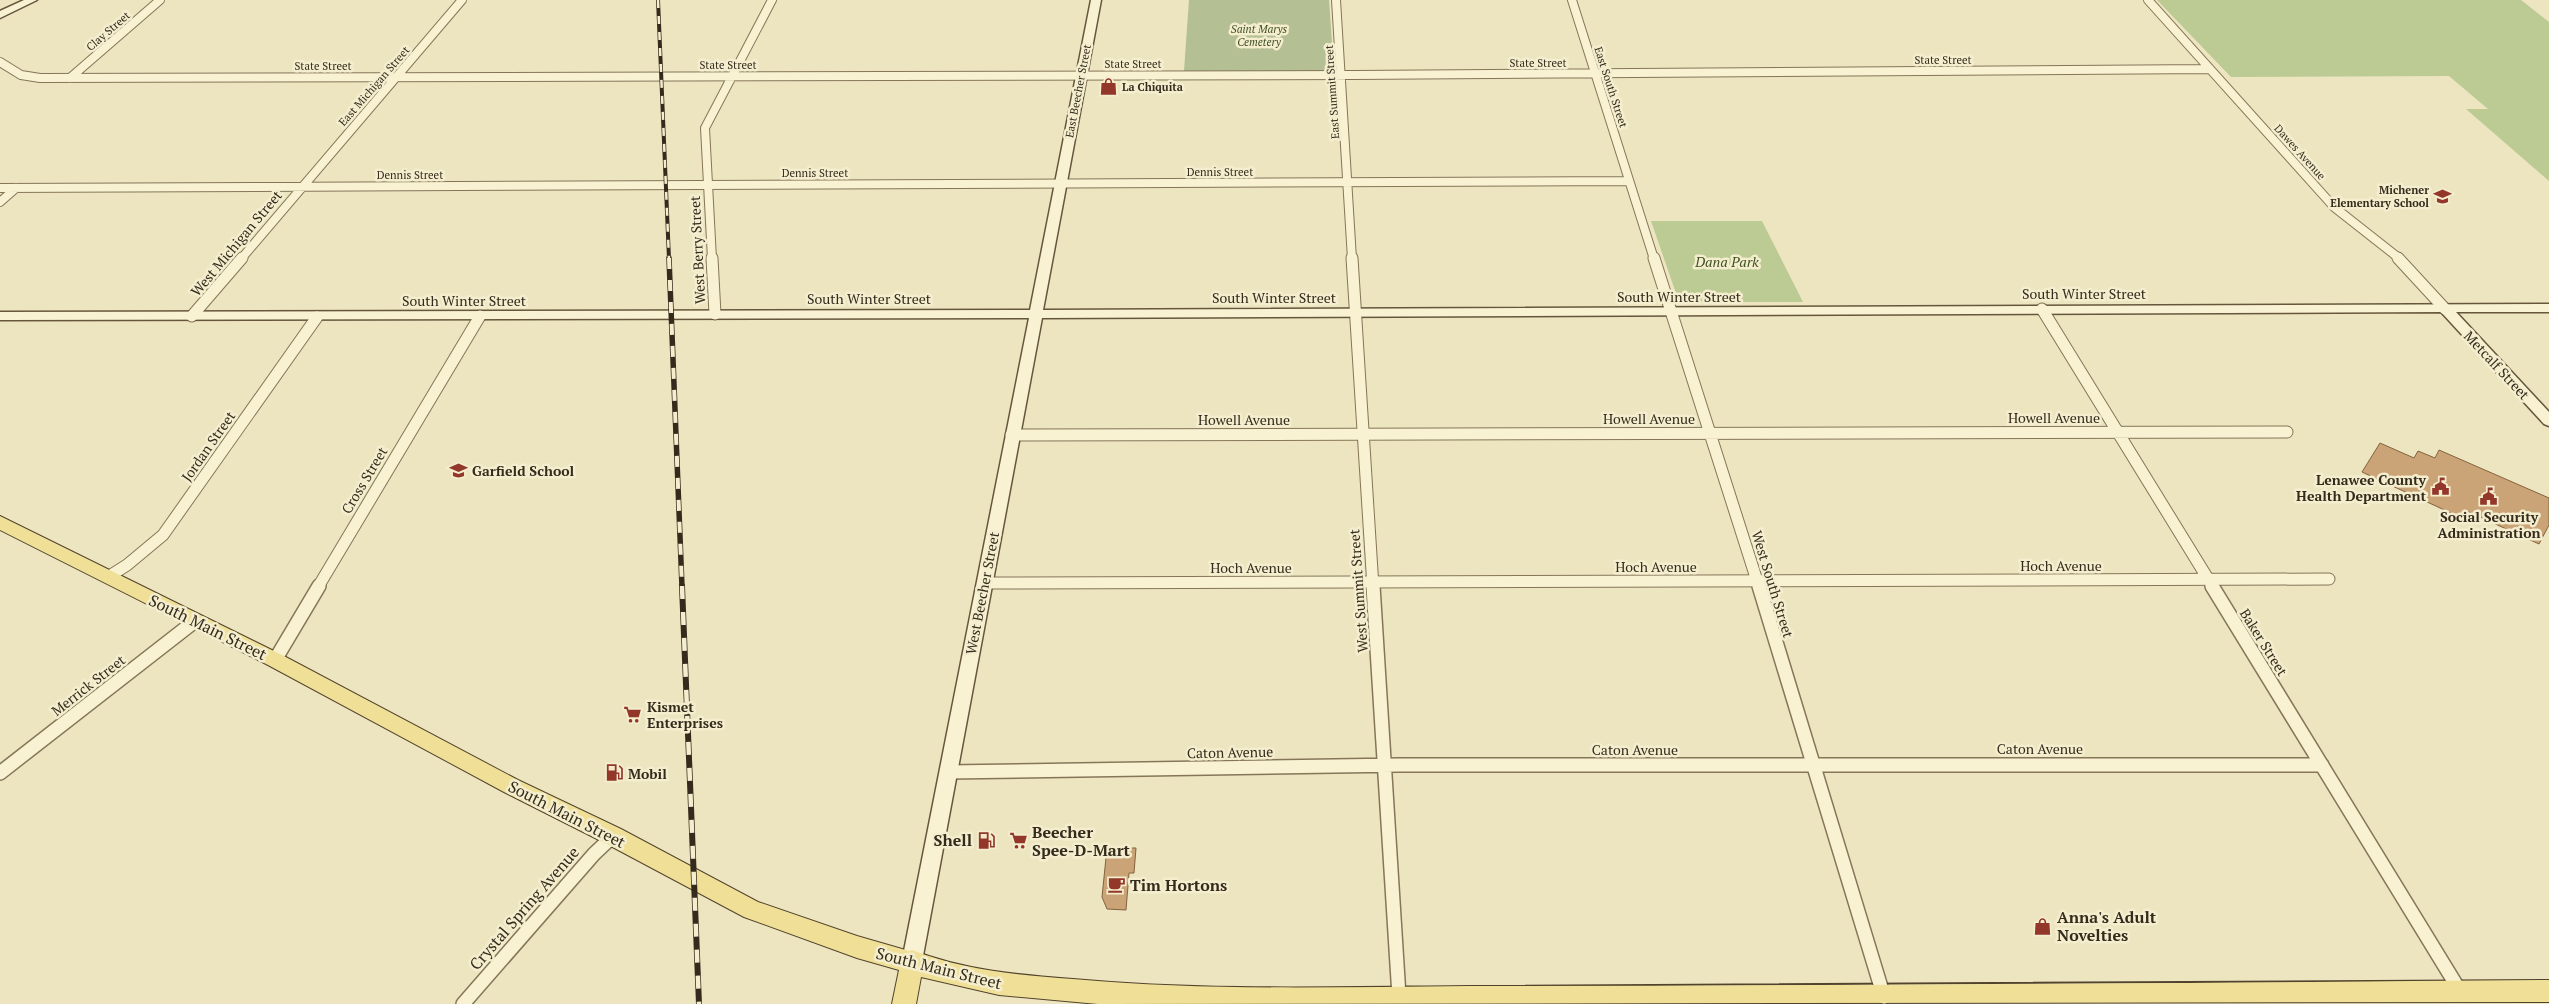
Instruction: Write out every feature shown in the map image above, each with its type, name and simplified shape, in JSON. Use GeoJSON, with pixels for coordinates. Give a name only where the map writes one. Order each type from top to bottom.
{"type":"FeatureCollection","features":[{"type":"Feature","properties":{"kind":"main road","name":"South Main Street"},"geometry":{"type":"LineString","coordinates":[[0,522],[275,660],[511,786],[613,836],[752,910],[857,947],[912,961],[946,973],[1000,984],[1128,996],[1311,998],[1399,996],[1884,996],[2549,990]]}},
{"type":"Feature","properties":{"kind":"main road","name":"West Beecher Street"},"geometry":{"type":"LineString","coordinates":[[904,1004],[912,961]]}},
{"type":"Feature","properties":{"kind":"street"},"geometry":{"type":"LineString","coordinates":[[0,17],[32,0]]}},
{"type":"Feature","properties":{"kind":"street","name":"Clay Street"},"geometry":{"type":"LineString","coordinates":[[70,78],[160,0]]}},
{"type":"Feature","properties":{"kind":"street","name":"East Michigan Street"},"geometry":{"type":"LineString","coordinates":[[302,187],[462,0]]}},
{"type":"Feature","properties":{"kind":"street","name":"West Berry Street"},"geometry":{"type":"LineString","coordinates":[[715,314],[705,128],[772,0]]}},
{"type":"Feature","properties":{"kind":"street","name":"East Beecher Street"},"geometry":{"type":"LineString","coordinates":[[1060,183],[1096,0]]}},
{"type":"Feature","properties":{"kind":"street","name":"East Summit Street"},"geometry":{"type":"LineString","coordinates":[[1336,0],[1348,183]]}},
{"type":"Feature","properties":{"kind":"street","name":"East South Street"},"geometry":{"type":"LineString","coordinates":[[1572,0],[1629,181]]}},
{"type":"Feature","properties":{"kind":"street","name":"Dawes Avenue"},"geometry":{"type":"LineString","coordinates":[[2148,0],[2208,64],[2210,69],[2334,207],[2395,254],[2445,309]]}},
{"type":"Feature","properties":{"kind":"street","name":"State Street"},"geometry":{"type":"LineString","coordinates":[[0,62],[26,77],[70,78],[1595,74],[2210,69]]}},
{"type":"Feature","properties":{"kind":"street"},"geometry":{"type":"LineString","coordinates":[[0,74],[9,67]]}},
{"type":"Feature","properties":{"kind":"street","name":"Dennis Street"},"geometry":{"type":"LineString","coordinates":[[0,188],[1629,181]]}},
{"type":"Feature","properties":{"kind":"street","name":"West South Street"},"geometry":{"type":"LineString","coordinates":[[1629,181],[1757,581],[1884,996]]}},
{"type":"Feature","properties":{"kind":"street","name":"West Beecher Street"},"geometry":{"type":"LineString","coordinates":[[912,961],[1060,183]]}},
{"type":"Feature","properties":{"kind":"street","name":"West Summit Street"},"geometry":{"type":"LineString","coordinates":[[1348,183],[1399,996]]}},
{"type":"Feature","properties":{"kind":"street","name":"West Michigan Street"},"geometry":{"type":"LineString","coordinates":[[192,316],[302,187]]}},
{"type":"Feature","properties":{"kind":"street"},"geometry":{"type":"LineString","coordinates":[[0,202],[16,188]]}},
{"type":"Feature","properties":{"kind":"street","name":"South Winter Street"},"geometry":{"type":"LineString","coordinates":[[0,316],[317,317],[2549,308]]}},
{"type":"Feature","properties":{"kind":"street","name":"Baker Street"},"geometry":{"type":"LineString","coordinates":[[2042,309],[2460,991]]}},
{"type":"Feature","properties":{"kind":"street","name":"Metcalf Street"},"geometry":{"type":"LineString","coordinates":[[2445,309],[2549,421]]}},
{"type":"Feature","properties":{"kind":"street","name":"Cross Street"},"geometry":{"type":"LineString","coordinates":[[275,660],[480,316]]}},
{"type":"Feature","properties":{"kind":"street","name":"Jordan Street"},"geometry":{"type":"LineString","coordinates":[[108,577],[127,565],[163,535],[317,317]]}},
{"type":"Feature","properties":{"kind":"street","name":"Howell Avenue"},"geometry":{"type":"LineString","coordinates":[[1012,435],[2287,432]]}},
{"type":"Feature","properties":{"kind":"street","name":"Hoch Avenue"},"geometry":{"type":"LineString","coordinates":[[984,583],[2329,579]]}},
{"type":"Feature","properties":{"kind":"street","name":"Merrick Street"},"geometry":{"type":"LineString","coordinates":[[0,773],[194,621]]}},
{"type":"Feature","properties":{"kind":"street","name":"Caton Avenue"},"geometry":{"type":"LineString","coordinates":[[948,772],[1384,765],[2322,765]]}},
{"type":"Feature","properties":{"kind":"street","name":"Crystal Spring Avenue"},"geometry":{"type":"LineString","coordinates":[[463,1004],[594,854],[613,836]]}},
{"type":"Feature","properties":{"kind":"green space","name":"Saint Marys Cemetery"},"geometry":{"type":"Polygon","coordinates":[[[1189,0],[1329,0],[1334,71],[1184,71],[1189,0]]]}},
{"type":"Feature","properties":{"kind":"green space"},"geometry":{"type":"Polygon","coordinates":[[[2157,0],[2521,0],[2549,22],[2549,181],[2466,109],[2488,109],[2449,76],[2231,77],[2157,0]]]}},
{"type":"Feature","properties":{"kind":"green space","name":"Dana Park"},"geometry":{"type":"Polygon","coordinates":[[[1651,221],[1762,221],[1803,302],[1679,302],[1651,221]]]}},
{"type":"Feature","properties":{"kind":"building"},"geometry":{"type":"Polygon","coordinates":[[[2380,443],[2414,458],[2418,451],[2435,458],[2439,450],[2549,498],[2549,525],[2539,544],[2467,511],[2464,519],[2362,472],[2380,443]]]}},
{"type":"Feature","properties":{"kind":"building","name":"Tim Hortons"},"geometry":{"type":"Polygon","coordinates":[[[1107,848],[1136,848],[1134,873],[1129,873],[1126,910],[1107,909],[1102,897],[1107,848]]]}},
{"type":"Feature","properties":{"kind":"railway"},"geometry":{"type":"LineString","coordinates":[[658,0],[669,259]]}},
{"type":"Feature","properties":{"kind":"railway"},"geometry":{"type":"LineString","coordinates":[[669,258],[682,587]]}},
{"type":"Feature","properties":{"kind":"railway"},"geometry":{"type":"LineString","coordinates":[[682,586],[699,1004]]}},
{"type":"Feature","properties":{"kind":"place","name":"La Chiquita"},"geometry":{"type":"Point","coordinates":[1108,87]}},
{"type":"Feature","properties":{"kind":"place","name":"Michener Elementary School"},"geometry":{"type":"Point","coordinates":[2443,196]}},
{"type":"Feature","properties":{"kind":"place","name":"Garfield School"},"geometry":{"type":"Point","coordinates":[458,470]}},
{"type":"Feature","properties":{"kind":"place","name":"Lenawee County Health Department"},"geometry":{"type":"Point","coordinates":[2440,487]}},
{"type":"Feature","properties":{"kind":"place","name":"Social Security Administration"},"geometry":{"type":"Point","coordinates":[2489,496]}},
{"type":"Feature","properties":{"kind":"place","name":"Kismet Enterprises"},"geometry":{"type":"Point","coordinates":[633,714]}},
{"type":"Feature","properties":{"kind":"place","name":"Mobil"},"geometry":{"type":"Point","coordinates":[614,773]}},
{"type":"Feature","properties":{"kind":"place","name":"Shell"},"geometry":{"type":"Point","coordinates":[986,840]}},
{"type":"Feature","properties":{"kind":"place","name":"Beecher Spee-D-Mart"},"geometry":{"type":"Point","coordinates":[1018,841]}},
{"type":"Feature","properties":{"kind":"place","name":"Tim Hortons"},"geometry":{"type":"Point","coordinates":[1116,885]}},
{"type":"Feature","properties":{"kind":"place","name":"Anna's Adult Novelties"},"geometry":{"type":"Point","coordinates":[2043,926]}}]}
